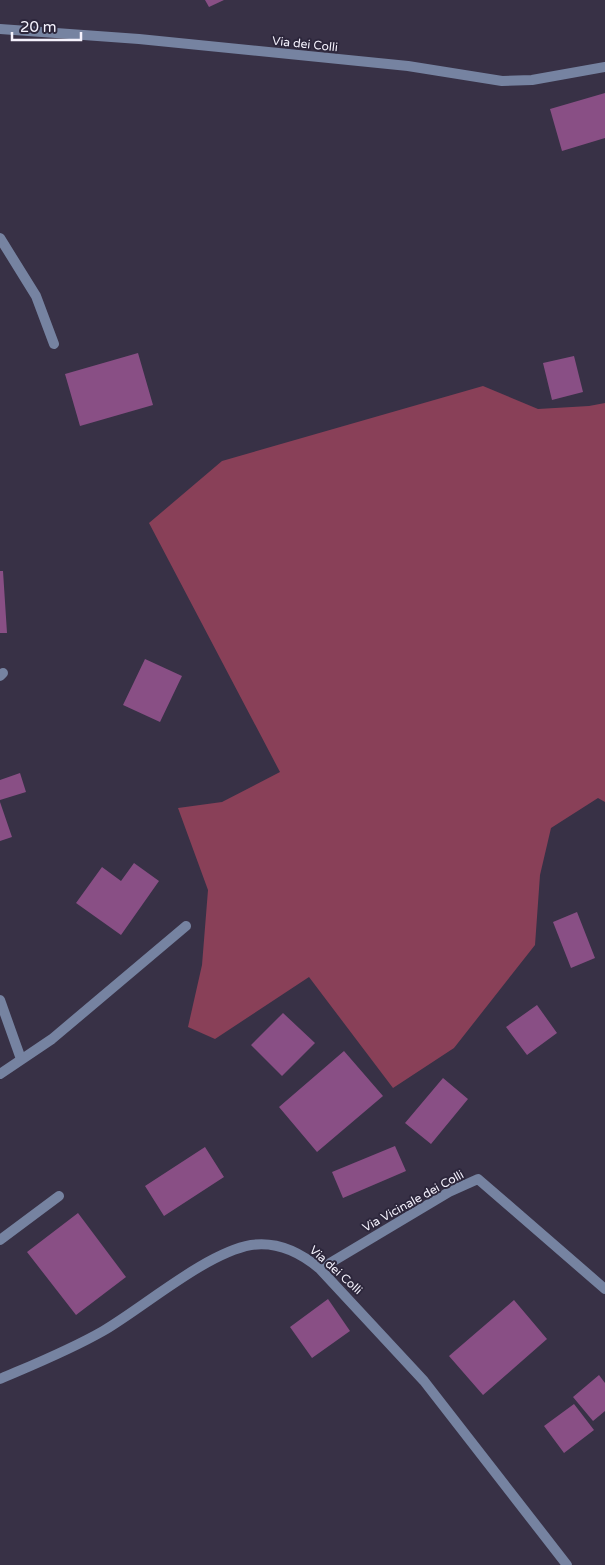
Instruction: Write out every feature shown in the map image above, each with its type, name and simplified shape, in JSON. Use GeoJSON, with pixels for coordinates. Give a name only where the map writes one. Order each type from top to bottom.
{"type":"FeatureCollection","features":[{"type":"Feature","properties":{"kind":"street","name":"Via dei Colli"},"geometry":{"type":"LineString","coordinates":[[0,29],[139,39],[408,66],[502,81],[543,78],[605,67]]}},
{"type":"Feature","properties":{"kind":"street"},"geometry":{"type":"LineString","coordinates":[[0,238],[36,296],[54,344]]}},
{"type":"Feature","properties":{"kind":"street"},"geometry":{"type":"LineString","coordinates":[[0,1074],[52,1039],[186,926]]}},
{"type":"Feature","properties":{"kind":"street"},"geometry":{"type":"LineString","coordinates":[[0,1000],[21,1060]]}},
{"type":"Feature","properties":{"kind":"street","name":"Via Vicinale dei Colli"},"geometry":{"type":"LineString","coordinates":[[320,1269],[449,1192],[478,1179],[605,1289]]}},
{"type":"Feature","properties":{"kind":"street"},"geometry":{"type":"LineString","coordinates":[[0,1240],[59,1196]]}},
{"type":"Feature","properties":{"kind":"street","name":"Via dei Colli"},"geometry":{"type":"LineString","coordinates":[[0,1379],[88,1339],[195,1271],[242,1247],[264,1244],[285,1247],[305,1256],[320,1269],[424,1381],[567,1565]]}},
{"type":"Feature","properties":{"kind":"shaded area"},"geometry":{"type":"Polygon","coordinates":[[[483,386],[538,409],[589,406],[605,403],[605,802],[598,798],[551,828],[540,875],[535,945],[454,1048],[393,1088],[309,977],[215,1039],[188,1027],[202,965],[208,890],[178,808],[222,802],[280,772],[149,523],[222,461],[483,386]]]}},
{"type":"Feature","properties":{"kind":"building"},"geometry":{"type":"Polygon","coordinates":[[[205,0],[224,0],[209,7],[205,0]]]}},
{"type":"Feature","properties":{"kind":"building"},"geometry":{"type":"Polygon","coordinates":[[[605,93],[605,138],[562,151],[550,109],[605,93]]]}},
{"type":"Feature","properties":{"kind":"building"},"geometry":{"type":"Polygon","coordinates":[[[138,353],[153,405],[80,426],[65,374],[138,353]]]}},
{"type":"Feature","properties":{"kind":"building"},"geometry":{"type":"Polygon","coordinates":[[[574,356],[583,392],[552,400],[543,363],[574,356]]]}},
{"type":"Feature","properties":{"kind":"building"},"geometry":{"type":"Polygon","coordinates":[[[0,571],[3,571],[7,633],[0,633],[0,571]]]}},
{"type":"Feature","properties":{"kind":"building"},"geometry":{"type":"Polygon","coordinates":[[[145,659],[182,676],[160,722],[123,705],[145,659]]]}},
{"type":"Feature","properties":{"kind":"building"},"geometry":{"type":"Polygon","coordinates":[[[20,773],[26,792],[0,800],[0,780],[20,773]]]}},
{"type":"Feature","properties":{"kind":"building"},"geometry":{"type":"Polygon","coordinates":[[[0,802],[12,837],[0,841],[0,802]]]}},
{"type":"Feature","properties":{"kind":"building"},"geometry":{"type":"Polygon","coordinates":[[[134,863],[159,881],[121,935],[76,903],[102,867],[121,881],[134,863]]]}},
{"type":"Feature","properties":{"kind":"building"},"geometry":{"type":"Polygon","coordinates":[[[577,912],[595,958],[571,968],[553,922],[577,912]]]}},
{"type":"Feature","properties":{"kind":"building"},"geometry":{"type":"Polygon","coordinates":[[[537,1005],[557,1033],[527,1055],[506,1027],[537,1005]]]}},
{"type":"Feature","properties":{"kind":"building"},"geometry":{"type":"Polygon","coordinates":[[[283,1013],[315,1043],[282,1076],[251,1045],[283,1013]]]}},
{"type":"Feature","properties":{"kind":"building"},"geometry":{"type":"Polygon","coordinates":[[[344,1051],[383,1096],[317,1152],[279,1107],[344,1051]]]}},
{"type":"Feature","properties":{"kind":"building"},"geometry":{"type":"Polygon","coordinates":[[[443,1078],[468,1099],[431,1144],[405,1123],[443,1078]]]}},
{"type":"Feature","properties":{"kind":"building"},"geometry":{"type":"Polygon","coordinates":[[[395,1146],[406,1171],[343,1198],[332,1172],[395,1146]]]}},
{"type":"Feature","properties":{"kind":"building"},"geometry":{"type":"Polygon","coordinates":[[[205,1147],[224,1177],[164,1216],[145,1186],[205,1147]]]}},
{"type":"Feature","properties":{"kind":"building"},"geometry":{"type":"Polygon","coordinates":[[[78,1213],[126,1277],[76,1315],[27,1252],[78,1213]]]}},
{"type":"Feature","properties":{"kind":"building"},"geometry":{"type":"Polygon","coordinates":[[[328,1299],[350,1331],[312,1358],[290,1327],[328,1299]]]}},
{"type":"Feature","properties":{"kind":"building"},"geometry":{"type":"Polygon","coordinates":[[[514,1300],[547,1339],[483,1395],[449,1356],[514,1300]]]}},
{"type":"Feature","properties":{"kind":"building"},"geometry":{"type":"Polygon","coordinates":[[[599,1375],[605,1383],[605,1411],[593,1421],[573,1397],[599,1375]]]}},
{"type":"Feature","properties":{"kind":"building"},"geometry":{"type":"Polygon","coordinates":[[[574,1404],[594,1430],[564,1453],[544,1426],[574,1404]]]}}]}
